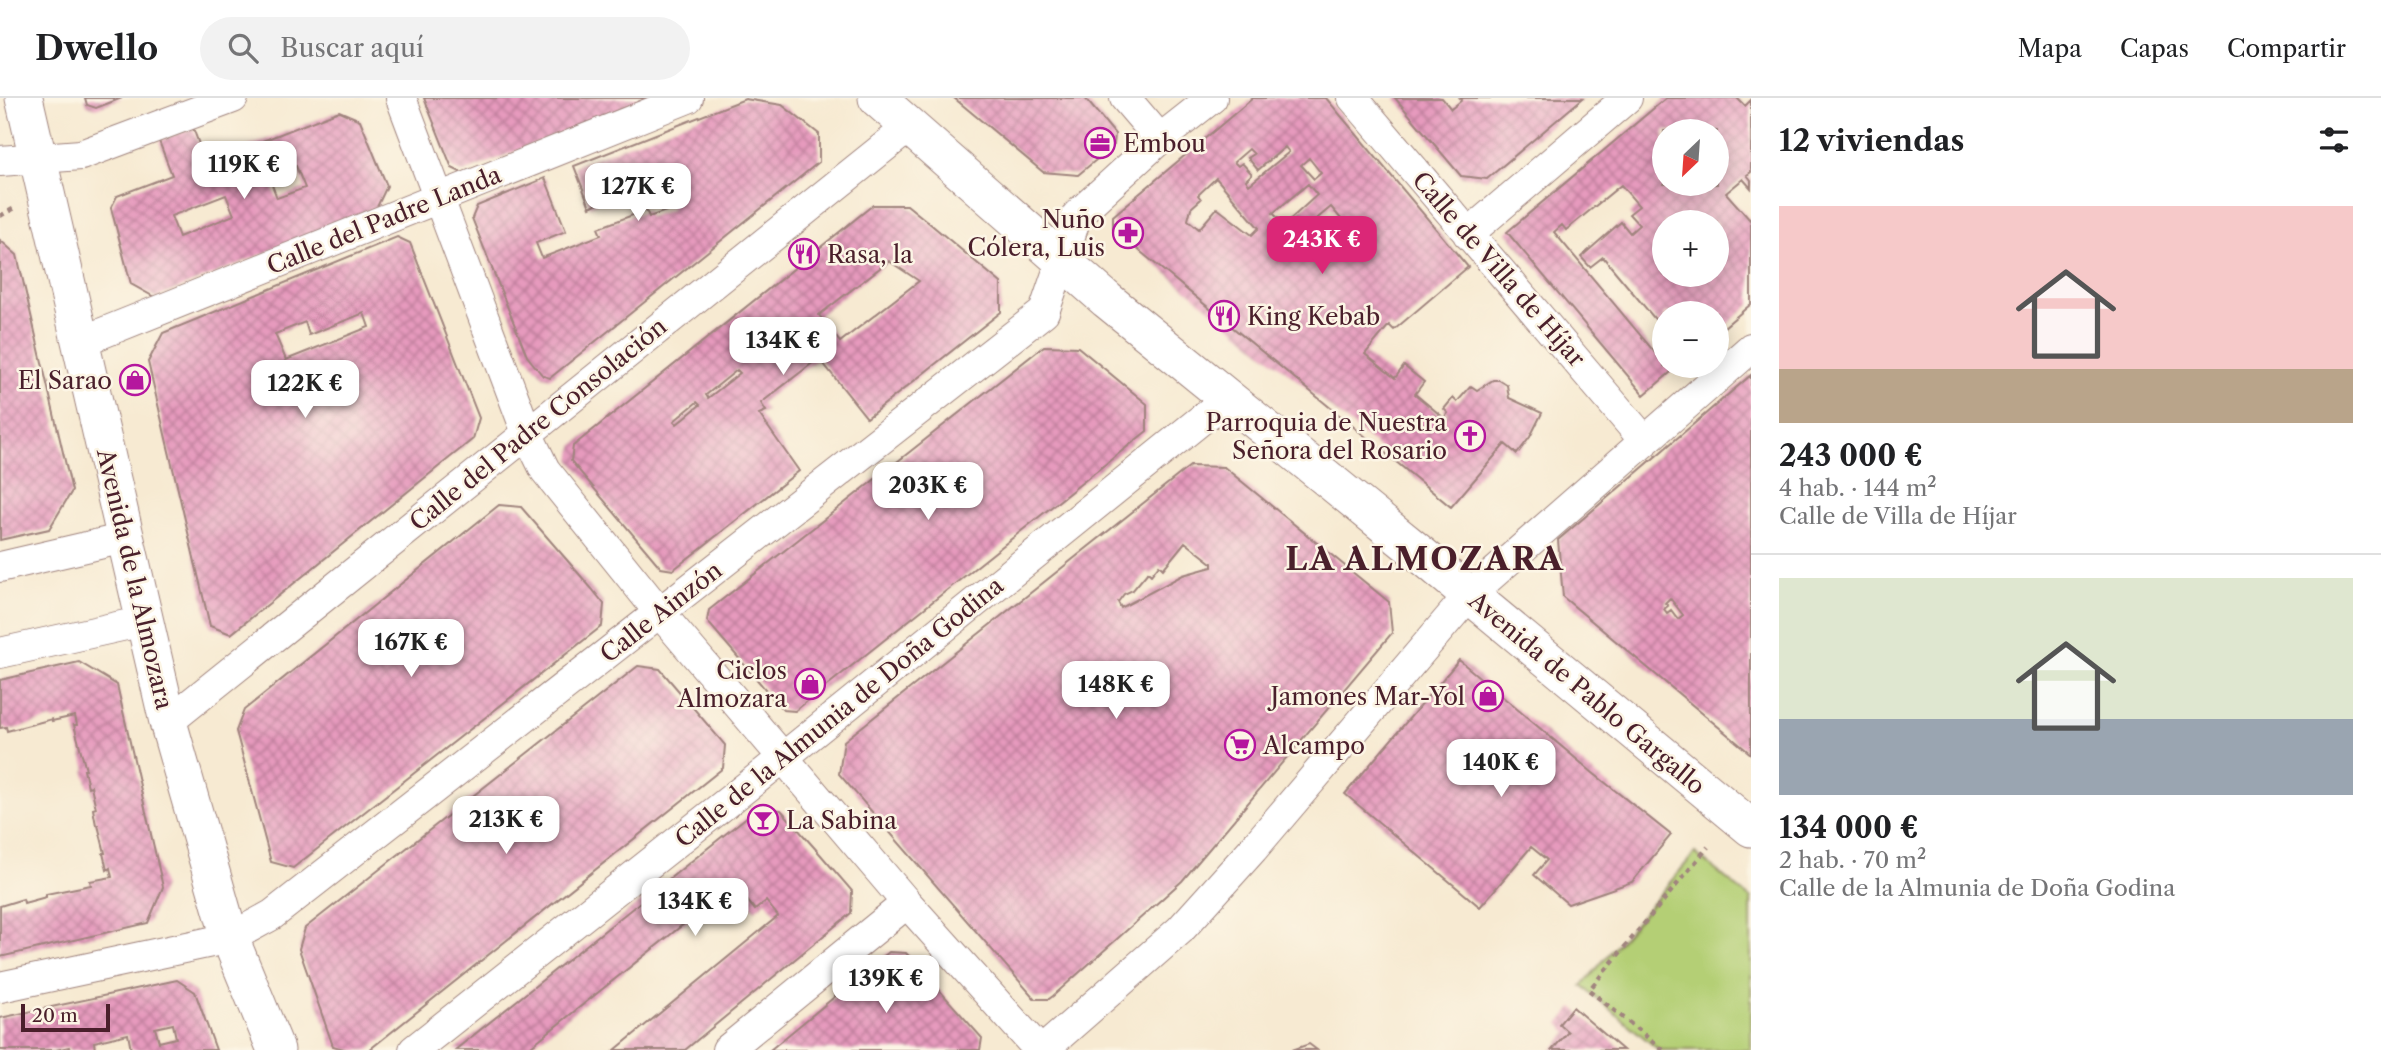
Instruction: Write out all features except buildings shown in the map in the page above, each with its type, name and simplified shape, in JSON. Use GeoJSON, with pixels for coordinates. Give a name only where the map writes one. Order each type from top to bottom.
{"type":"FeatureCollection","features":[{"type":"Feature","properties":{"kind":"street","name":"Avenida de la Almozara"},"geometry":{"type":"LineString","coordinates":[[24,98],[168,722],[230,938],[276,1050]]}},
{"type":"Feature","properties":{"kind":"street"},"geometry":{"type":"LineString","coordinates":[[0,161],[80,155],[233,98]]}},
{"type":"Feature","properties":{"kind":"street"},"geometry":{"type":"LineString","coordinates":[[401,98],[527,433],[545,470],[660,613],[906,903],[1041,1050],[1180,930],[1254,849],[1423,646],[1469,595],[1751,348]]}},
{"type":"Feature","properties":{"kind":"street","name":"Calle del Padre Landa"},"geometry":{"type":"LineString","coordinates":[[80,342],[688,98]]}},
{"type":"Feature","properties":{"kind":"street","name":"Avenida de Pablo Gargallo"},"geometry":{"type":"LineString","coordinates":[[877,98],[1107,300],[1751,828]]}},
{"type":"Feature","properties":{"kind":"street"},"geometry":{"type":"LineString","coordinates":[[1125,98],[1160,139]]}},
{"type":"Feature","properties":{"kind":"street","name":"Calle Ainzón"},"geometry":{"type":"LineString","coordinates":[[0,987],[230,938],[272,915],[1044,312],[1077,215],[1160,139],[1212,98]]}},
{"type":"Feature","properties":{"kind":"street","name":"Calle de Villa de Híjar"},"geometry":{"type":"LineString","coordinates":[[1353,98],[1644,440]]}},
{"type":"Feature","properties":{"kind":"street"},"geometry":{"type":"LineString","coordinates":[[1468,234],[1627,98]]}},
{"type":"Feature","properties":{"kind":"street","name":"Calle del Padre Consolación"},"geometry":{"type":"LineString","coordinates":[[168,722],[909,127]]}},
{"type":"Feature","properties":{"kind":"street","name":"Calle de la Almunia de Doña Godina"},"geometry":{"type":"LineString","coordinates":[[414,1050],[783,758],[1228,398]]}},
{"type":"Feature","properties":{"kind":"street"},"geometry":{"type":"LineString","coordinates":[[0,567],[125,538]]}},
{"type":"Feature","properties":{"kind":"street"},"geometry":{"type":"LineString","coordinates":[[0,653],[144,621]]}},
{"type":"Feature","properties":{"kind":"street"},"geometry":{"type":"LineString","coordinates":[[727,1050],[906,903]]}},
{"type":"Feature","properties":{"kind":"path"},"geometry":{"type":"LineString","coordinates":[[0,216],[13,209]]}},
{"type":"Feature","properties":{"kind":"path"},"geometry":{"type":"LineString","coordinates":[[1663,1050],[1589,990],[1708,847]]}},
{"type":"Feature","properties":{"kind":"green space"},"geometry":{"type":"Polygon","coordinates":[[[1695,853],[1751,899],[1751,1050],[1659,1050],[1582,986],[1695,853]]]}},
{"type":"Feature","properties":{"kind":"place","name":"Embou"},"geometry":{"type":"Point","coordinates":[1100,143]}},
{"type":"Feature","properties":{"kind":"place","name":"Nuño Cólera, Luis"},"geometry":{"type":"Point","coordinates":[1128,233]}},
{"type":"Feature","properties":{"kind":"place","name":"Rasa, la"},"geometry":{"type":"Point","coordinates":[804,254]}},
{"type":"Feature","properties":{"kind":"place","name":"King Kebab"},"geometry":{"type":"Point","coordinates":[1224,316]}},
{"type":"Feature","properties":{"kind":"place","name":"El Sarao"},"geometry":{"type":"Point","coordinates":[135,380]}},
{"type":"Feature","properties":{"kind":"place","name":"Parroquia de Nuestra Señora del Rosario"},"geometry":{"type":"Point","coordinates":[1470,436]}},
{"type":"Feature","properties":{"kind":"place","name":"Ciclos Almozara"},"geometry":{"type":"Point","coordinates":[810,684]}},
{"type":"Feature","properties":{"kind":"place","name":"Jamones Mar-Yol"},"geometry":{"type":"Point","coordinates":[1488,696]}},
{"type":"Feature","properties":{"kind":"place","name":"Alcampo"},"geometry":{"type":"Point","coordinates":[1240,745]}},
{"type":"Feature","properties":{"kind":"place","name":"La Sabina"},"geometry":{"type":"Point","coordinates":[763,820]}},
{"type":"Feature","properties":{"kind":"district","name":"LA ALMOZARA"},"geometry":{"type":"Point","coordinates":[1425,558]}}]}
